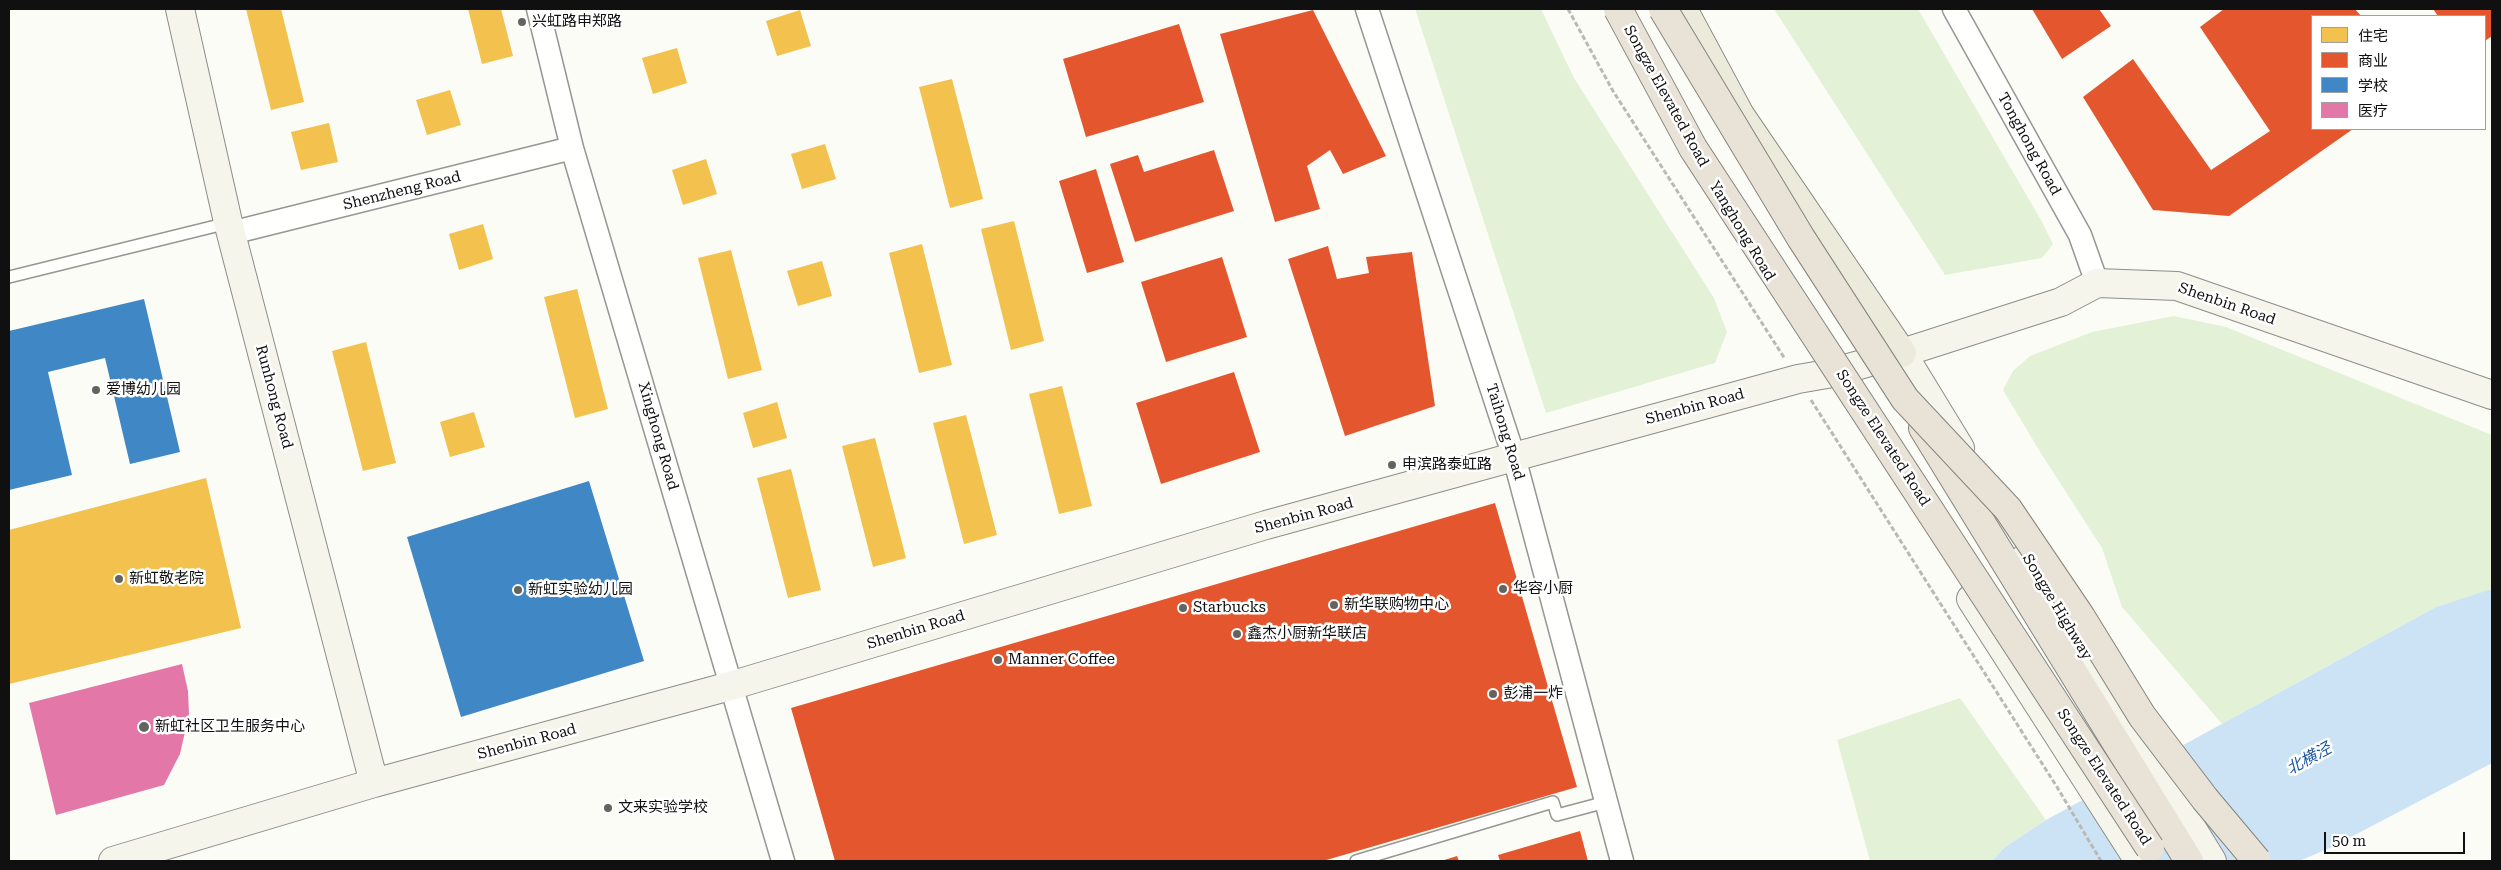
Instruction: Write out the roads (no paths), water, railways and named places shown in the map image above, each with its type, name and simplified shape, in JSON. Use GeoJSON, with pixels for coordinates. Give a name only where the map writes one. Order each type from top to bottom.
{"type":"FeatureCollection","features":[{"type":"Feature","properties":{"kind":"highway","name":"Songze Elevated Road"},"geometry":{"type":"LineString","coordinates":[[1617,9],[1693,148],[2151,858]]}},
{"type":"Feature","properties":{"kind":"highway","name":"Songze Elevated Road"},"geometry":{"type":"LineString","coordinates":[[1663,9],[1801,238],[1905,399],[2189,861]]}},
{"type":"Feature","properties":{"kind":"highway"},"geometry":{"type":"LineString","coordinates":[[1905,399],[2008,509],[2081,616],[2142,716],[2205,799],[2257,861]]}},
{"type":"Feature","properties":{"kind":"main road","name":"Runhong Road"},"geometry":{"type":"LineString","coordinates":[[180,9],[230,228],[374,783]]}},
{"type":"Feature","properties":{"kind":"main road","name":"Yanghong Road"},"geometry":{"type":"LineString","coordinates":[[1617,9],[1650,76],[1827,374]]}},
{"type":"Feature","properties":{"kind":"main road"},"geometry":{"type":"LineString","coordinates":[[1683,9],[1740,115],[1902,353]]}},
{"type":"Feature","properties":{"kind":"main road","name":"Shenbin Road"},"geometry":{"type":"LineString","coordinates":[[113,861],[374,783],[730,686],[1266,525],[1402,490],[1514,457],[1798,379],[1827,374],[1902,353],[2061,302],[2097,283],[2177,286],[2492,395]]}},
{"type":"Feature","properties":{"kind":"main road","name":"Songze Highway"},"geometry":{"type":"LineString","coordinates":[[1902,353],[2212,861]]}},
{"type":"Feature","properties":{"kind":"main road"},"geometry":{"type":"LineString","coordinates":[[1827,374],[2063,741],[2151,858]]}},
{"type":"Feature","properties":{"kind":"street","name":"Xinghong Road"},"geometry":{"type":"LineString","coordinates":[[538,9],[572,148],[783,861]]}},
{"type":"Feature","properties":{"kind":"street","name":"Taihong Road"},"geometry":{"type":"LineString","coordinates":[[1368,9],[1514,457],[1622,861]]}},
{"type":"Feature","properties":{"kind":"street","name":"Tonghong Road"},"geometry":{"type":"LineString","coordinates":[[1954,9],[2080,235],[2097,283]]}},
{"type":"Feature","properties":{"kind":"street","name":"Shenzheng Road"},"geometry":{"type":"LineString","coordinates":[[230,228],[572,148]]}},
{"type":"Feature","properties":{"kind":"lane"},"geometry":{"type":"LineString","coordinates":[[9,277],[230,228]]}},
{"type":"Feature","properties":{"kind":"lane"},"geometry":{"type":"LineString","coordinates":[[1356,861],[1553,802],[1557,815],[1606,802]]}},
{"type":"Feature","properties":{"kind":"water","name":"北横泾"},"geometry":{"type":"Polygon","coordinates":[[[2492,589],[2492,763],[2332,847],[2299,861],[1992,861],[2005,847],[2046,820],[2436,607],[2492,589]]]}},
{"type":"Feature","properties":{"kind":"place","name":"兴虹路申郑路"},"geometry":{"type":"Point","coordinates":[522,22]}},
{"type":"Feature","properties":{"kind":"place","name":"爱博幼儿园"},"geometry":{"type":"Point","coordinates":[96,390]}},
{"type":"Feature","properties":{"kind":"place","name":"申滨路泰虹路"},"geometry":{"type":"Point","coordinates":[1392,465]}},
{"type":"Feature","properties":{"kind":"place","name":"新虹敬老院"},"geometry":{"type":"Point","coordinates":[119,579]}},
{"type":"Feature","properties":{"kind":"place","name":"华容小厨"},"geometry":{"type":"Point","coordinates":[1503,589]}},
{"type":"Feature","properties":{"kind":"place","name":"新虹实验幼儿园"},"geometry":{"type":"Point","coordinates":[518,590]}},
{"type":"Feature","properties":{"kind":"place","name":"新华联购物中心"},"geometry":{"type":"Point","coordinates":[1334,605]}},
{"type":"Feature","properties":{"kind":"place","name":"Starbucks"},"geometry":{"type":"Point","coordinates":[1183,608]}},
{"type":"Feature","properties":{"kind":"place","name":"鑫杰小厨新华联店"},"geometry":{"type":"Point","coordinates":[1237,634]}},
{"type":"Feature","properties":{"kind":"place","name":"Manner Coffee"},"geometry":{"type":"Point","coordinates":[998,660]}},
{"type":"Feature","properties":{"kind":"place","name":"彭浦一炸"},"geometry":{"type":"Point","coordinates":[1493,694]}},
{"type":"Feature","properties":{"kind":"place","name":"新虹社区卫生服务中心"},"geometry":{"type":"Point","coordinates":[144,727]}},
{"type":"Feature","properties":{"kind":"place","name":"文来实验学校"},"geometry":{"type":"Point","coordinates":[608,808]}}]}
